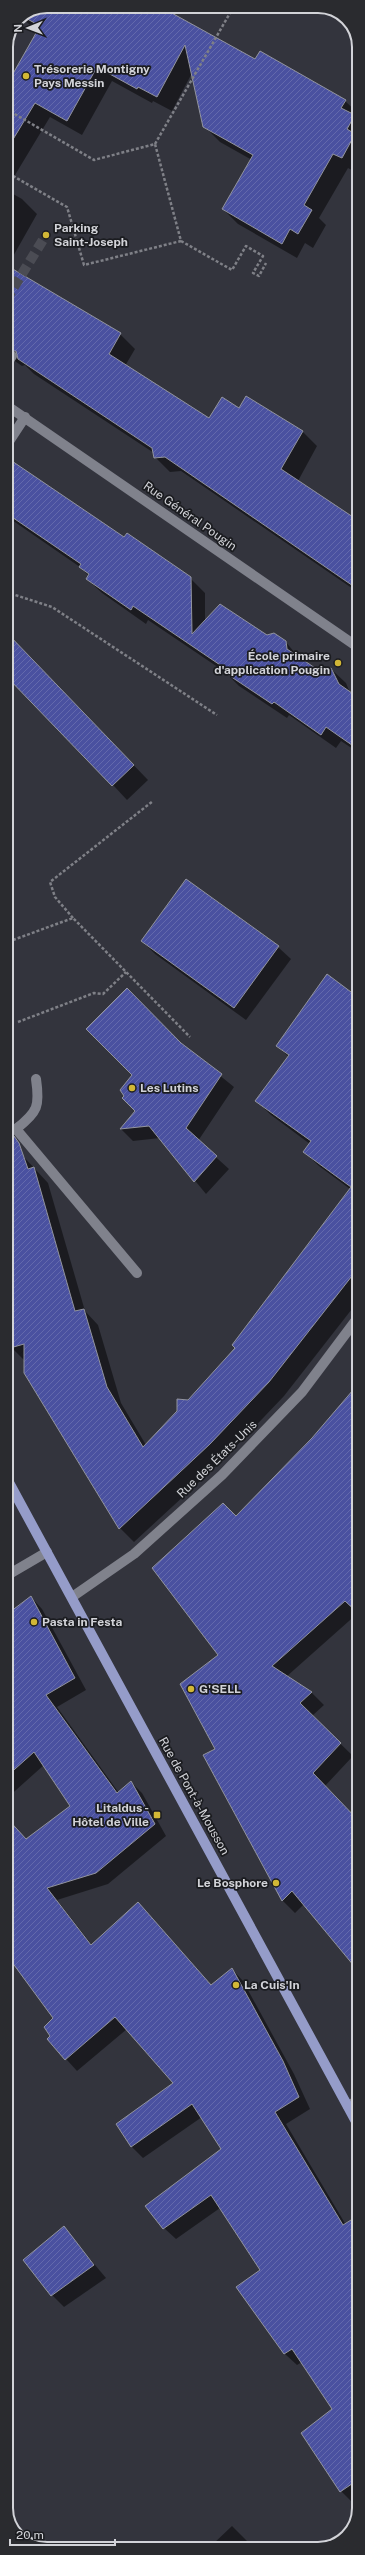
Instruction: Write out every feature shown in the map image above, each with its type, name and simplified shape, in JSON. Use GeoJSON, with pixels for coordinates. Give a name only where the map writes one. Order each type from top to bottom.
{"type":"FeatureCollection","features":[{"type":"Feature","properties":{"kind":"main road","name":"Rue de Pont-à-Mousson"},"geometry":{"type":"LineString","coordinates":[[13,1490],[352,2114]]}},
{"type":"Feature","properties":{"kind":"street","name":"Rue Général Pougin"},"geometry":{"type":"LineString","coordinates":[[13,410],[352,643]]}},
{"type":"Feature","properties":{"kind":"street"},"geometry":{"type":"LineString","coordinates":[[13,436],[25,418]]}},
{"type":"Feature","properties":{"kind":"street"},"geometry":{"type":"LineString","coordinates":[[13,1130],[32,1117],[38,1107],[36,1079]]}},
{"type":"Feature","properties":{"kind":"street"},"geometry":{"type":"LineString","coordinates":[[16,1129],[137,1273]]}},
{"type":"Feature","properties":{"kind":"street","name":"Rue des États-Unis"},"geometry":{"type":"LineString","coordinates":[[72,1597],[134,1554],[222,1475],[302,1392],[352,1325]]}},
{"type":"Feature","properties":{"kind":"street"},"geometry":{"type":"LineString","coordinates":[[13,1572],[47,1552]]}},
{"type":"Feature","properties":{"kind":"street"},"geometry":{"type":"LineString","coordinates":[[348,2106],[352,2104]]}},
{"type":"Feature","properties":{"kind":"path"},"geometry":{"type":"LineString","coordinates":[[13,112],[94,160],[154,144],[230,13]]}},
{"type":"Feature","properties":{"kind":"path"},"geometry":{"type":"LineString","coordinates":[[154,144],[181,241]]}},
{"type":"Feature","properties":{"kind":"path"},"geometry":{"type":"LineString","coordinates":[[13,176],[67,207],[84,265],[181,241],[232,270],[246,246],[263,256],[253,274],[259,276],[266,263]]}},
{"type":"Feature","properties":{"kind":"path"},"geometry":{"type":"LineString","coordinates":[[13,594],[52,607],[217,715]]}},
{"type":"Feature","properties":{"kind":"path"},"geometry":{"type":"LineString","coordinates":[[152,802],[50,882],[55,897],[73,918],[190,1037]]}},
{"type":"Feature","properties":{"kind":"path"},"geometry":{"type":"LineString","coordinates":[[13,940],[73,918]]}},
{"type":"Feature","properties":{"kind":"path"},"geometry":{"type":"LineString","coordinates":[[18,1022],[94,993],[103,994],[126,972]]}},
{"type":"Feature","properties":{"kind":"building"},"geometry":{"type":"Polygon","coordinates":[[[47,13],[172,13],[255,59],[260,51],[346,100],[341,108],[352,114],[352,120],[347,129],[352,132],[352,140],[342,158],[333,154],[304,205],[312,210],[298,234],[290,229],[282,244],[222,209],[253,155],[203,127],[185,45],[157,97],[138,87],[137,89],[97,67],[67,121],[35,103],[13,139],[13,74],[40,26],[28,19],[47,13]]]}},
{"type":"Feature","properties":{"kind":"building"},"geometry":{"type":"Polygon","coordinates":[[[13,269],[121,333],[109,354],[209,418],[222,397],[239,408],[246,396],[303,431],[281,469],[352,516],[352,585],[165,457],[154,458],[152,448],[18,359],[16,351],[13,351],[13,269]]]}},
{"type":"Feature","properties":{"kind":"building"},"geometry":{"type":"Polygon","coordinates":[[[13,462],[124,537],[127,533],[191,577],[192,634],[220,604],[267,635],[274,633],[286,641],[287,649],[321,672],[331,668],[339,684],[352,693],[352,745],[326,727],[321,735],[274,702],[272,704],[224,672],[226,669],[133,606],[131,610],[86,579],[89,574],[79,567],[81,564],[13,518],[13,462]]]}},
{"type":"Feature","properties":{"kind":"building"},"geometry":{"type":"Polygon","coordinates":[[[13,639],[134,765],[112,786],[13,683],[13,639]]]}},
{"type":"Feature","properties":{"kind":"building"},"geometry":{"type":"Polygon","coordinates":[[[186,879],[279,946],[234,1008],[141,941],[186,879]]]}},
{"type":"Feature","properties":{"kind":"building"},"geometry":{"type":"Polygon","coordinates":[[[327,974],[352,993],[352,1276],[269,1382],[210,1444],[119,1529],[24,1373],[24,1344],[13,1347],[13,1136],[19,1143],[28,1169],[34,1167],[75,1311],[84,1309],[107,1387],[143,1447],[177,1411],[177,1399],[188,1400],[235,1348],[232,1345],[351,1187],[303,1152],[311,1141],[255,1101],[289,1055],[276,1046],[327,974]]]}},
{"type":"Feature","properties":{"kind":"building"},"geometry":{"type":"Polygon","coordinates":[[[127,988],[181,1043],[222,1074],[186,1128],[217,1156],[194,1182],[149,1126],[120,1129],[135,1111],[122,1098],[124,1096],[120,1090],[132,1075],[86,1029],[127,988]]]}},
{"type":"Feature","properties":{"kind":"building"},"geometry":{"type":"Polygon","coordinates":[[[352,1391],[352,1608],[345,1601],[272,1666],[312,1692],[300,1703],[341,1743],[313,1773],[352,1814],[352,1964],[292,1891],[282,1901],[203,1755],[215,1749],[180,1684],[218,1655],[152,1568],[223,1503],[236,1516],[312,1438],[352,1391]]]}},
{"type":"Feature","properties":{"kind":"building"},"geometry":{"type":"Polygon","coordinates":[[[31,1596],[75,1678],[46,1695],[117,1793],[131,1781],[155,1824],[96,1873],[47,1888],[91,1945],[138,1902],[211,1985],[232,1968],[283,2061],[299,2097],[275,2112],[343,2225],[352,2219],[352,2484],[340,2492],[301,2433],[332,2409],[292,2349],[284,2354],[236,2287],[260,2270],[211,2195],[163,2229],[145,2206],[221,2149],[192,2104],[131,2147],[116,2124],[173,2083],[115,2017],[65,2060],[47,2039],[50,2036],[44,2027],[53,2018],[13,1964],[13,1825],[26,1839],[70,1806],[34,1752],[13,1771],[13,1610],[31,1596]]]}},
{"type":"Feature","properties":{"kind":"building"},"geometry":{"type":"Polygon","coordinates":[[[64,2226],[94,2265],[51,2296],[23,2260],[64,2226]]]}},
{"type":"Feature","properties":{"kind":"tunnel"},"geometry":{"type":"LineString","coordinates":[[13,289],[46,235]]}},
{"type":"Feature","properties":{"kind":"place","name":"Trésorerie Montigny Pays Messin"},"geometry":{"type":"Point","coordinates":[26,76]}},
{"type":"Feature","properties":{"kind":"place","name":"Parking Saint-Joseph"},"geometry":{"type":"Point","coordinates":[46,235]}},
{"type":"Feature","properties":{"kind":"place","name":"École primaire d'application Pougin"},"geometry":{"type":"Point","coordinates":[338,663]}},
{"type":"Feature","properties":{"kind":"place","name":"Les Lutins"},"geometry":{"type":"Point","coordinates":[132,1088]}},
{"type":"Feature","properties":{"kind":"place","name":"Pasta in Festa"},"geometry":{"type":"Point","coordinates":[34,1622]}},
{"type":"Feature","properties":{"kind":"place","name":"G'SELL"},"geometry":{"type":"Point","coordinates":[191,1689]}},
{"type":"Feature","properties":{"kind":"place","name":"Litaldus - Hôtel de Ville"},"geometry":{"type":"Point","coordinates":[157,1815]}},
{"type":"Feature","properties":{"kind":"place","name":"Le Bosphore"},"geometry":{"type":"Point","coordinates":[276,1883]}},
{"type":"Feature","properties":{"kind":"place","name":"La Cuis'In"},"geometry":{"type":"Point","coordinates":[236,1985]}}]}
